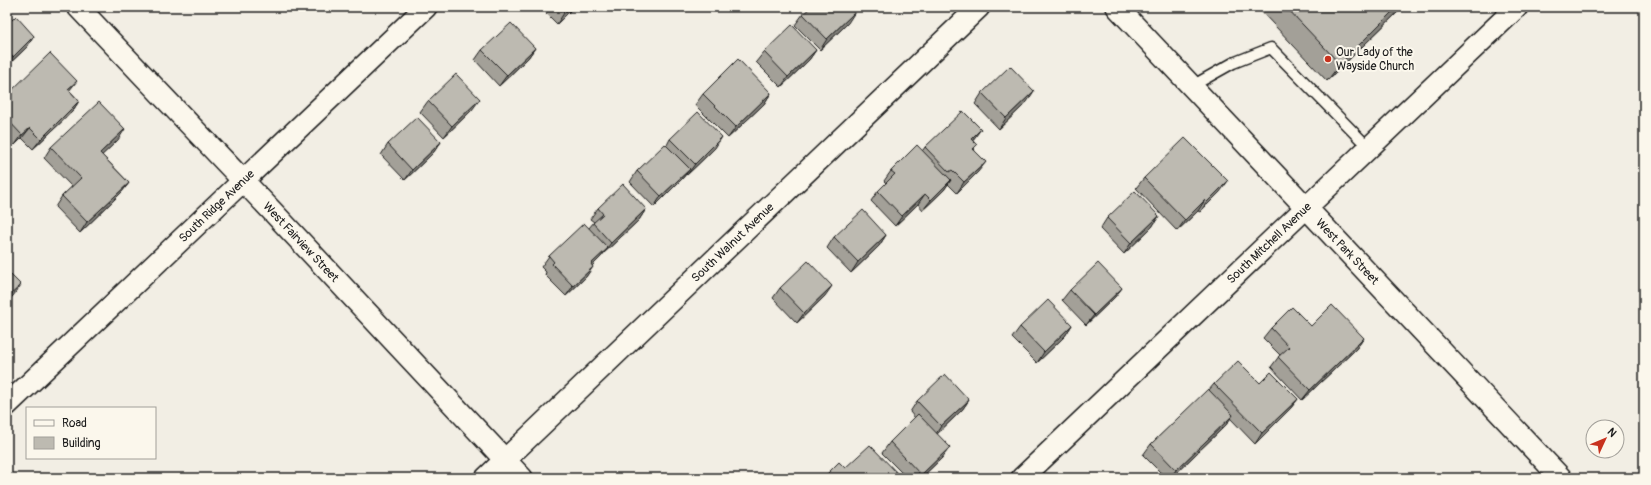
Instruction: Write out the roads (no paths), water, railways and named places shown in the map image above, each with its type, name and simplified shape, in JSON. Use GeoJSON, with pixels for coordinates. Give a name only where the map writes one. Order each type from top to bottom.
{"type":"FeatureCollection","features":[{"type":"Feature","properties":{"kind":"street","name":"West Fairview Street"},"geometry":{"type":"LineString","coordinates":[[78,7],[244,181],[522,478]]}},
{"type":"Feature","properties":{"kind":"street","name":"South Ridge Avenue"},"geometry":{"type":"LineString","coordinates":[[7,405],[426,7]]}},
{"type":"Feature","properties":{"kind":"street","name":"South Walnut Avenue"},"geometry":{"type":"LineString","coordinates":[[486,478],[979,7]]}},
{"type":"Feature","properties":{"kind":"street","name":"West Park Street"},"geometry":{"type":"LineString","coordinates":[[1117,7],[1561,478]]}},
{"type":"Feature","properties":{"kind":"street","name":"South Mitchell Avenue"},"geometry":{"type":"LineString","coordinates":[[1022,478],[1517,7]]}},
{"type":"Feature","properties":{"kind":"lane"},"geometry":{"type":"LineString","coordinates":[[1192,86],[1233,63],[1272,48],[1368,148]]}},
{"type":"Feature","properties":{"kind":"place","name":"Our Lady of the Wayside Church"},"geometry":{"type":"Point","coordinates":[1328,59]}}]}
